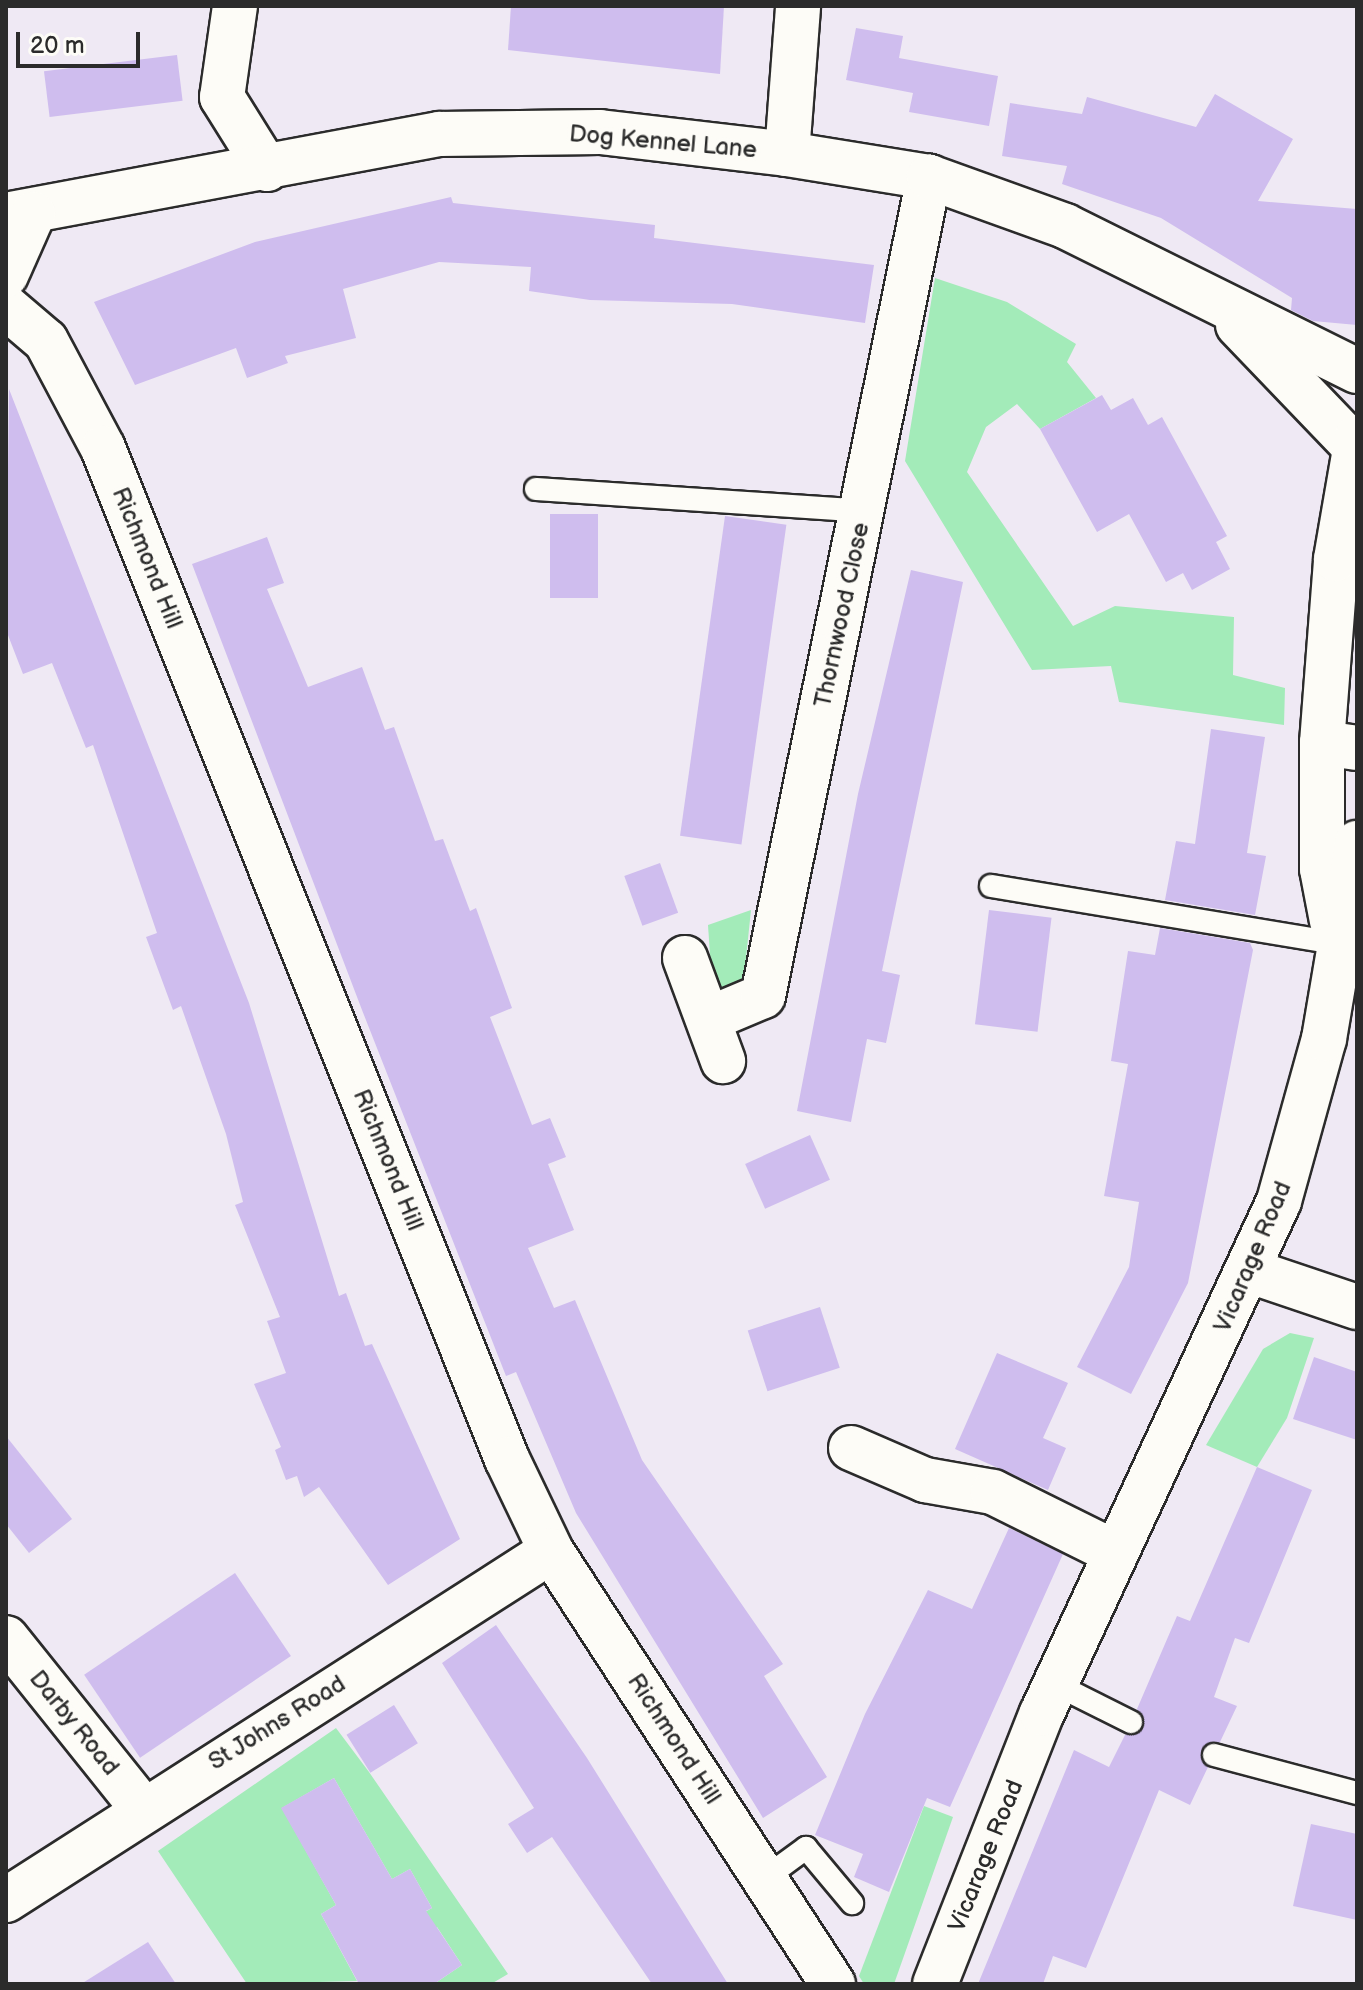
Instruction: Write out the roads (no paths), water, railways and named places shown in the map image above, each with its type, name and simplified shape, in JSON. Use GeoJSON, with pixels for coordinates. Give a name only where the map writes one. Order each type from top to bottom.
{"type":"FeatureCollection","features":[{"type":"Feature","properties":{"kind":"street"},"geometry":{"type":"LineString","coordinates":[[235,6],[222,97],[267,169]]}},
{"type":"Feature","properties":{"kind":"street"},"geometry":{"type":"LineString","coordinates":[[787,154],[798,6]]}},
{"type":"Feature","properties":{"kind":"street","name":"Dog Kennel Lane"},"geometry":{"type":"LineString","coordinates":[[20,215],[439,134],[600,132],[787,154],[929,177],[1065,226],[1357,371]]}},
{"type":"Feature","properties":{"kind":"street","name":"Thornwood Close"},"geometry":{"type":"LineString","coordinates":[[711,1018],[763,996],[929,177]]}},
{"type":"Feature","properties":{"kind":"street"},"geometry":{"type":"LineString","coordinates":[[6,275],[20,215]]}},
{"type":"Feature","properties":{"kind":"street","name":"Dog Kennel Lane"},"geometry":{"type":"LineString","coordinates":[[1205,297],[1357,446]]}},
{"type":"Feature","properties":{"kind":"street","name":"Richmond Hill"},"geometry":{"type":"LineString","coordinates":[[6,307],[46,341],[103,448],[507,1459],[551,1551],[833,1984]]}},
{"type":"Feature","properties":{"kind":"street","name":"Vicarage Road"},"geometry":{"type":"LineString","coordinates":[[1337,943],[1322,869],[1339,745],[1336,559],[1357,446]]}},
{"type":"Feature","properties":{"kind":"street","name":"Vicarage Road"},"geometry":{"type":"LineString","coordinates":[[935,1984],[1055,1684],[1250,1271],[1298,1148],[1324,1039],[1337,943],[1357,843]]}},
{"type":"Feature","properties":{"kind":"street"},"geometry":{"type":"LineString","coordinates":[[685,958],[711,1018],[723,1061]]}},
{"type":"Feature","properties":{"kind":"street"},"geometry":{"type":"LineString","coordinates":[[1250,1271],[1357,1307]]}},
{"type":"Feature","properties":{"kind":"street"},"geometry":{"type":"LineString","coordinates":[[851,1448],[925,1480],[993,1492],[1116,1553]]}},
{"type":"Feature","properties":{"kind":"street","name":"St Johns Road"},"geometry":{"type":"LineString","coordinates":[[6,1900],[142,1808],[551,1551]]}},
{"type":"Feature","properties":{"kind":"street","name":"Darby Road"},"geometry":{"type":"LineString","coordinates":[[6,1638],[142,1808]]}},
{"type":"Feature","properties":{"kind":"lane"},"geometry":{"type":"LineString","coordinates":[[536,489],[863,511]]}},
{"type":"Feature","properties":{"kind":"lane"},"geometry":{"type":"LineString","coordinates":[[991,886],[1337,943]]}},
{"type":"Feature","properties":{"kind":"lane"},"geometry":{"type":"LineString","coordinates":[[1055,1684],[1131,1722]]}},
{"type":"Feature","properties":{"kind":"lane"},"geometry":{"type":"LineString","coordinates":[[1214,1755],[1357,1793]]}},
{"type":"Feature","properties":{"kind":"lane"},"geometry":{"type":"LineString","coordinates":[[765,1878],[806,1848],[852,1903]]}}]}
